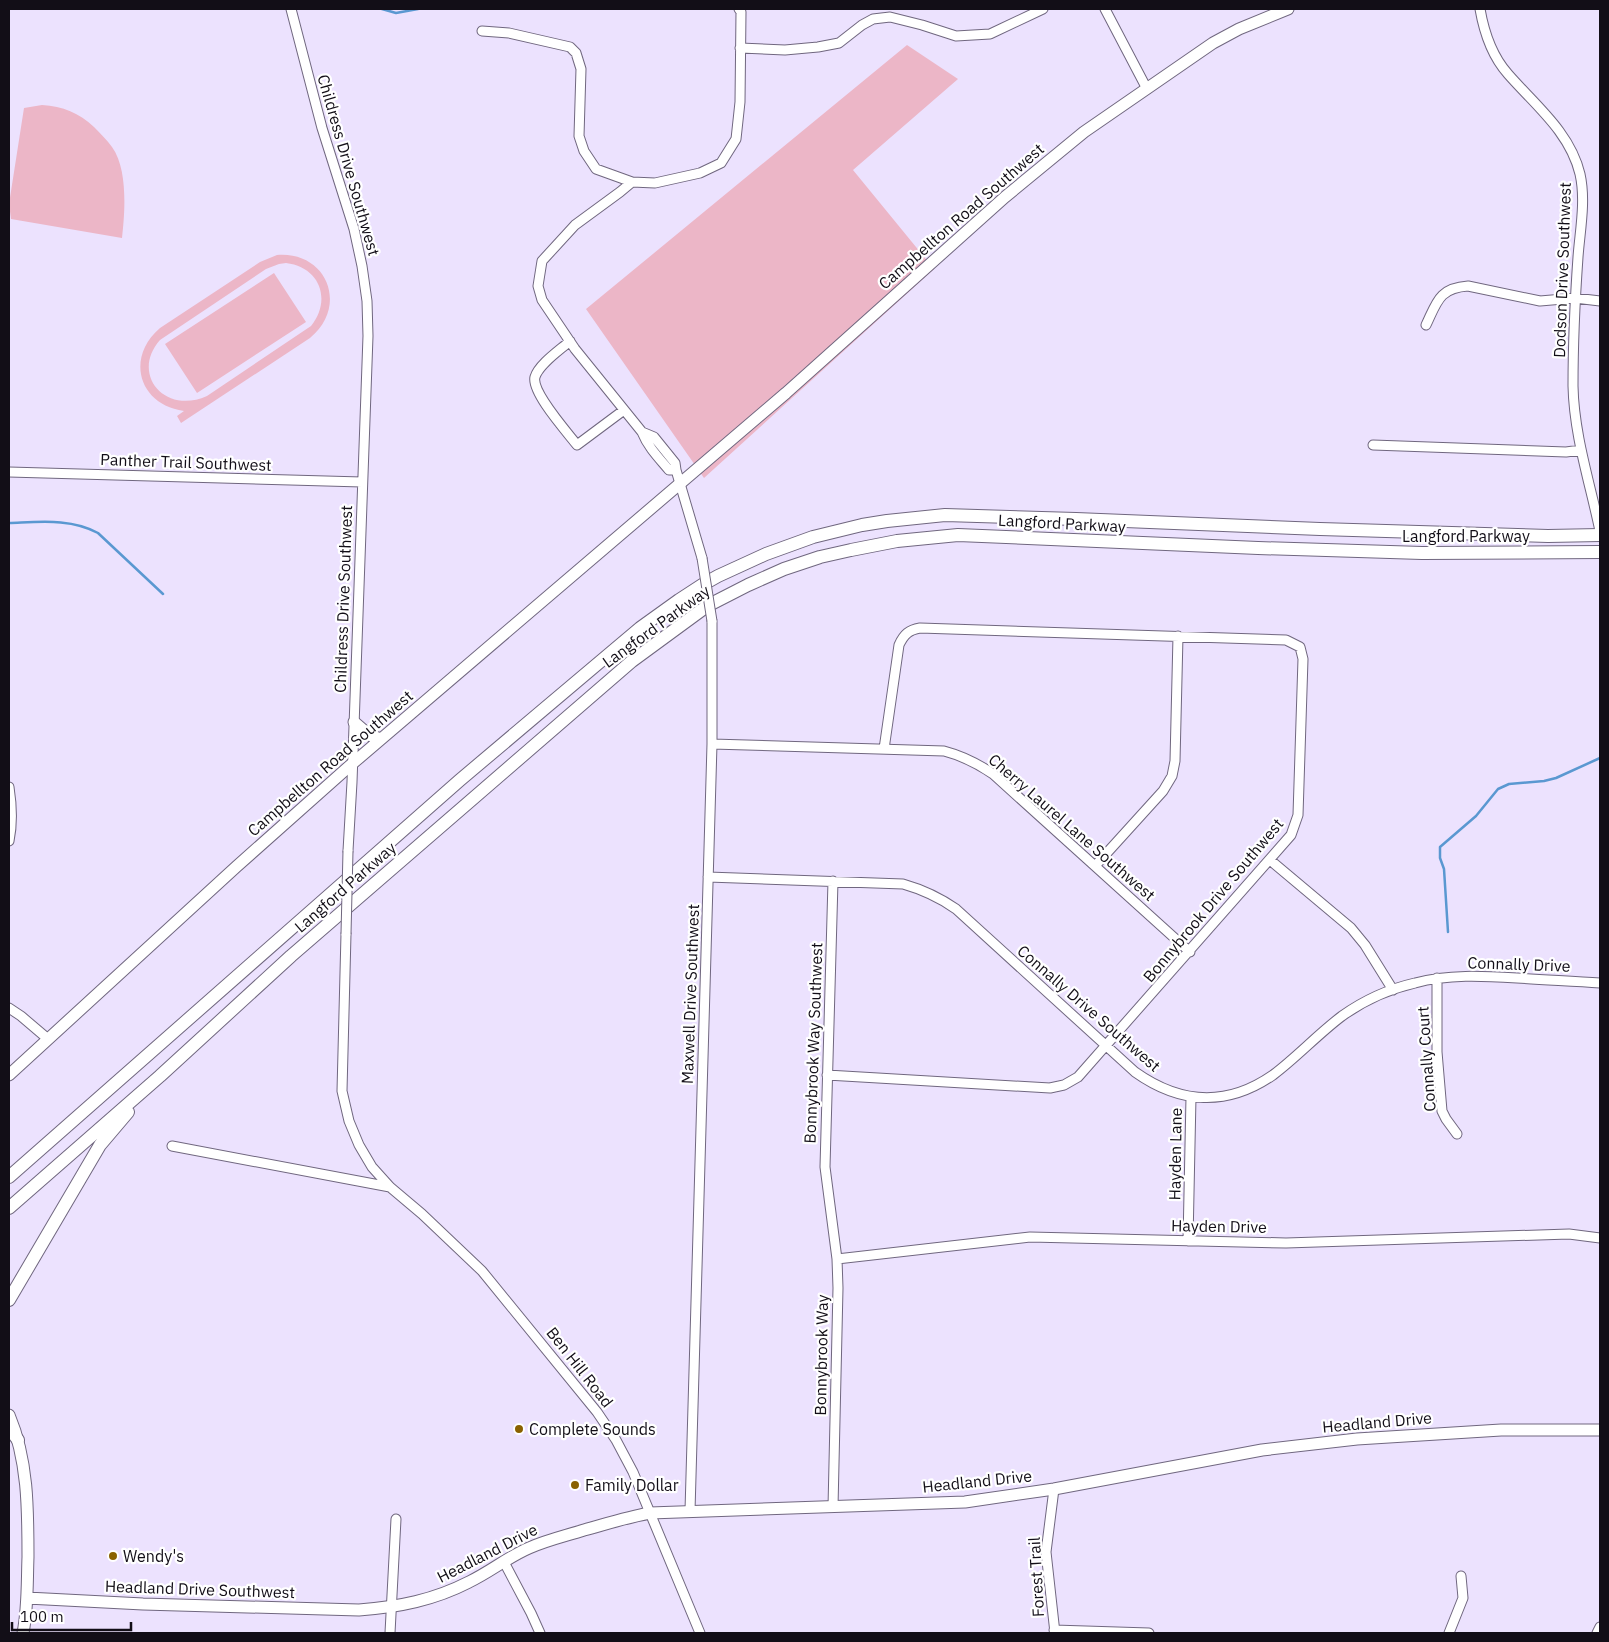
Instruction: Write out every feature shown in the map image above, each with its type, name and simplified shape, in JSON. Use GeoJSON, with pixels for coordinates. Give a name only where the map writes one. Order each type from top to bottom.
{"type":"FeatureCollection","features":[{"type":"Feature","properties":{"kind":"highway","name":"Langford Parkway"},"geometry":{"type":"LineString","coordinates":[[9,1177],[460,780],[640,628],[702,585],[766,554],[821,535],[862,525],[925,516],[1076,518],[1320,529],[1548,536],[1600,534]]}},
{"type":"Feature","properties":{"kind":"highway","name":"Langford Parkway"},"geometry":{"type":"LineString","coordinates":[[9,1208],[160,1076],[299,950],[632,661],[707,606],[784,569],[820,557],[897,541],[958,535],[1364,552],[1600,552]]}},
{"type":"Feature","properties":{"kind":"highway"},"geometry":{"type":"LineString","coordinates":[[9,1300],[100,1145],[160,1076]]}},
{"type":"Feature","properties":{"kind":"highway"},"geometry":{"type":"LineString","coordinates":[[9,1428],[18,1440]]}},
{"type":"Feature","properties":{"kind":"main road","name":"Campbellton Road Southwest"},"geometry":{"type":"LineString","coordinates":[[9,1075],[353,763],[786,393],[1004,197],[1084,132],[1213,44],[1248,25],[1288,9]]}},
{"type":"Feature","properties":{"kind":"main road"},"geometry":{"type":"LineString","coordinates":[[354,722],[369,735],[381,739]]}},
{"type":"Feature","properties":{"kind":"main road"},"geometry":{"type":"LineString","coordinates":[[9,1415],[18,1440],[27,1495],[27,1598],[23,1633]]}},
{"type":"Feature","properties":{"kind":"main road","name":"Headland Drive"},"geometry":{"type":"LineString","coordinates":[[371,1609],[391,1608],[421,1602],[471,1582],[527,1549],[546,1541],[650,1513],[690,1510],[965,1502],[1054,1489],[1262,1450],[1357,1439],[1501,1430],[1600,1430]]}},
{"type":"Feature","properties":{"kind":"main road","name":"Headland Drive Southwest"},"geometry":{"type":"LineString","coordinates":[[27,1598],[143,1604],[371,1609]]}},
{"type":"Feature","properties":{"kind":"street","name":"Childress Drive Southwest"},"geometry":{"type":"LineString","coordinates":[[291,9],[322,128],[354,229],[367,301],[368,336],[353,763],[348,851],[342,1091],[349,1122],[359,1145],[372,1167],[390,1187]]}},
{"type":"Feature","properties":{"kind":"street"},"geometry":{"type":"LineString","coordinates":[[482,31],[509,33],[570,47],[576,53],[581,69],[578,136],[584,150],[596,169],[632,182],[655,183],[700,173],[721,163],[736,139],[740,102],[741,12],[739,9]]}},
{"type":"Feature","properties":{"kind":"street"},"geometry":{"type":"LineString","coordinates":[[740,48],[786,50],[839,43],[873,19],[890,17],[956,36],[990,34],[1044,9]]}},
{"type":"Feature","properties":{"kind":"street"},"geometry":{"type":"LineString","coordinates":[[1104,9],[1147,89]]}},
{"type":"Feature","properties":{"kind":"street","name":"Dodson Drive Southwest"},"geometry":{"type":"LineString","coordinates":[[1480,9],[1491,48],[1507,73],[1556,125],[1569,147],[1579,171],[1582,195],[1575,298],[1573,387],[1581,450],[1600,531]]}},
{"type":"Feature","properties":{"kind":"street"},"geometry":{"type":"LineString","coordinates":[[632,182],[575,225],[542,261],[538,286],[542,300],[570,341],[642,432],[646,442],[669,470],[676,470],[680,483]]}},
{"type":"Feature","properties":{"kind":"street"},"geometry":{"type":"LineString","coordinates":[[1426,325],[1437,300],[1446,291],[1456,287],[1468,286],[1540,301],[1575,298],[1600,301]]}},
{"type":"Feature","properties":{"kind":"street"},"geometry":{"type":"LineString","coordinates":[[570,341],[546,361],[535,376],[535,385],[542,398],[577,445],[624,410]]}},
{"type":"Feature","properties":{"kind":"street"},"geometry":{"type":"LineString","coordinates":[[1373,445],[1566,452],[1581,450]]}},
{"type":"Feature","properties":{"kind":"street","name":"Panther Trail Southwest"},"geometry":{"type":"LineString","coordinates":[[9,472],[362,482]]}},
{"type":"Feature","properties":{"kind":"street","name":"Maxwell Drive Southwest"},"geometry":{"type":"LineString","coordinates":[[680,483],[702,558],[712,621],[712,744],[690,1510]]}},
{"type":"Feature","properties":{"kind":"street","name":"Bonnybrook Drive Southwest"},"geometry":{"type":"LineString","coordinates":[[827,1075],[1050,1088],[1064,1085],[1078,1077],[1291,835],[1298,815],[1304,659],[1300,647],[1286,640],[930,628],[912,629],[903,636],[899,645],[884,749]]}},
{"type":"Feature","properties":{"kind":"street"},"geometry":{"type":"LineString","coordinates":[[1095,866],[1163,791],[1172,776],[1175,761],[1178,636]]}},
{"type":"Feature","properties":{"kind":"street","name":"Cherry Laurel Lane Southwest"},"geometry":{"type":"LineString","coordinates":[[712,744],[944,751],[962,756],[994,774],[1190,952]]}},
{"type":"Feature","properties":{"kind":"street"},"geometry":{"type":"LineString","coordinates":[[9,787],[12,806],[12,825],[9,841]]}},
{"type":"Feature","properties":{"kind":"street"},"geometry":{"type":"LineString","coordinates":[[1270,860],[1351,928],[1365,945],[1393,990]]}},
{"type":"Feature","properties":{"kind":"street","name":"Connally Drive Southwest"},"geometry":{"type":"LineString","coordinates":[[708,876],[903,884],[941,898],[956,909],[1135,1072],[1149,1082],[1169,1092],[1191,1097],[1225,1096],[1256,1086],[1274,1074],[1343,1016],[1367,1001],[1393,990],[1437,978]]}},
{"type":"Feature","properties":{"kind":"street","name":"Bonnybrook Way Southwest"},"geometry":{"type":"LineString","coordinates":[[830,1205],[825,1167],[833,881]]}},
{"type":"Feature","properties":{"kind":"street","name":"Connally Drive"},"geometry":{"type":"LineString","coordinates":[[1437,978],[1476,976],[1600,983]]}},
{"type":"Feature","properties":{"kind":"street","name":"Connally Court"},"geometry":{"type":"LineString","coordinates":[[1437,978],[1437,1052],[1442,1111],[1446,1120],[1457,1134]]}},
{"type":"Feature","properties":{"kind":"street"},"geometry":{"type":"LineString","coordinates":[[9,1008],[48,1040]]}},
{"type":"Feature","properties":{"kind":"street","name":"Hayden Lane"},"geometry":{"type":"LineString","coordinates":[[1188,1241],[1191,1097]]}},
{"type":"Feature","properties":{"kind":"street"},"geometry":{"type":"LineString","coordinates":[[172,1146],[390,1187]]}},
{"type":"Feature","properties":{"kind":"street","name":"Ben Hill Road"},"geometry":{"type":"LineString","coordinates":[[390,1187],[479,1267],[597,1412],[616,1440],[633,1472],[700,1633]]}},
{"type":"Feature","properties":{"kind":"street","name":"Bonnybrook Way"},"geometry":{"type":"LineString","coordinates":[[830,1205],[837,1258],[838,1288],[832,1507]]}},
{"type":"Feature","properties":{"kind":"street","name":"Hayden Drive"},"geometry":{"type":"LineString","coordinates":[[837,1258],[1030,1237],[1286,1243],[1569,1234],[1600,1238]]}},
{"type":"Feature","properties":{"kind":"street","name":"Forest Trail"},"geometry":{"type":"LineString","coordinates":[[1054,1489],[1046,1552],[1054,1632]]}},
{"type":"Feature","properties":{"kind":"street"},"geometry":{"type":"LineString","coordinates":[[390,1633],[396,1519]]}},
{"type":"Feature","properties":{"kind":"street"},"geometry":{"type":"LineString","coordinates":[[504,1562],[540,1633]]}},
{"type":"Feature","properties":{"kind":"street"},"geometry":{"type":"LineString","coordinates":[[1450,1633],[1464,1598],[1460,1576]]}},
{"type":"Feature","properties":{"kind":"street"},"geometry":{"type":"LineString","coordinates":[[1597,1633],[1600,1627]]}},
{"type":"Feature","properties":{"kind":"street"},"geometry":{"type":"LineString","coordinates":[[1054,1632],[1149,1633]]}},
{"type":"Feature","properties":{"kind":"shaded area"},"geometry":{"type":"Polygon","coordinates":[[[907,45],[958,79],[853,170],[934,269],[704,478],[586,309],[907,45]]]}},
{"type":"Feature","properties":{"kind":"shaded area"},"geometry":{"type":"Polygon","coordinates":[[[42,105],[57,107],[76,114],[94,127],[112,147],[121,167],[123,179],[124,216],[122,238],[11,219],[9,204],[24,108],[42,105]]]}},
{"type":"Feature","properties":{"kind":"shaded area"},"geometry":{"type":"Polygon","coordinates":[[[277,255],[294,256],[309,262],[320,271],[327,283],[330,297],[328,311],[322,325],[310,338],[181,423],[177,416],[184,411],[169,407],[156,400],[147,390],[142,378],[140,366],[149,340],[160,328],[260,262],[277,255]],[[286,263],[266,269],[160,340],[152,353],[149,366],[151,378],[156,388],[166,396],[178,400],[192,400],[207,396],[311,326],[321,306],[319,286],[307,271],[286,263]]]}},
{"type":"Feature","properties":{"kind":"shaded area"},"geometry":{"type":"Polygon","coordinates":[[[274,273],[306,322],[197,393],[165,344],[274,273]]]}},
{"type":"Feature","properties":{"kind":"waterway"},"geometry":{"type":"LineString","coordinates":[[382,9],[396,13],[418,9]]}},
{"type":"Feature","properties":{"kind":"waterway"},"geometry":{"type":"LineString","coordinates":[[9,523],[55,522],[88,528],[98,533],[163,594]]}},
{"type":"Feature","properties":{"kind":"waterway"},"geometry":{"type":"LineString","coordinates":[[1448,932],[1444,869],[1440,858],[1440,847],[1476,816],[1498,789],[1509,784],[1556,778],[1600,758]]}},
{"type":"Feature","properties":{"kind":"place","name":"Complete Sounds"},"geometry":{"type":"Point","coordinates":[519,1429]}},
{"type":"Feature","properties":{"kind":"place","name":"Family Dollar"},"geometry":{"type":"Point","coordinates":[575,1485]}},
{"type":"Feature","properties":{"kind":"place","name":"Wendy's"},"geometry":{"type":"Point","coordinates":[113,1556]}}]}
